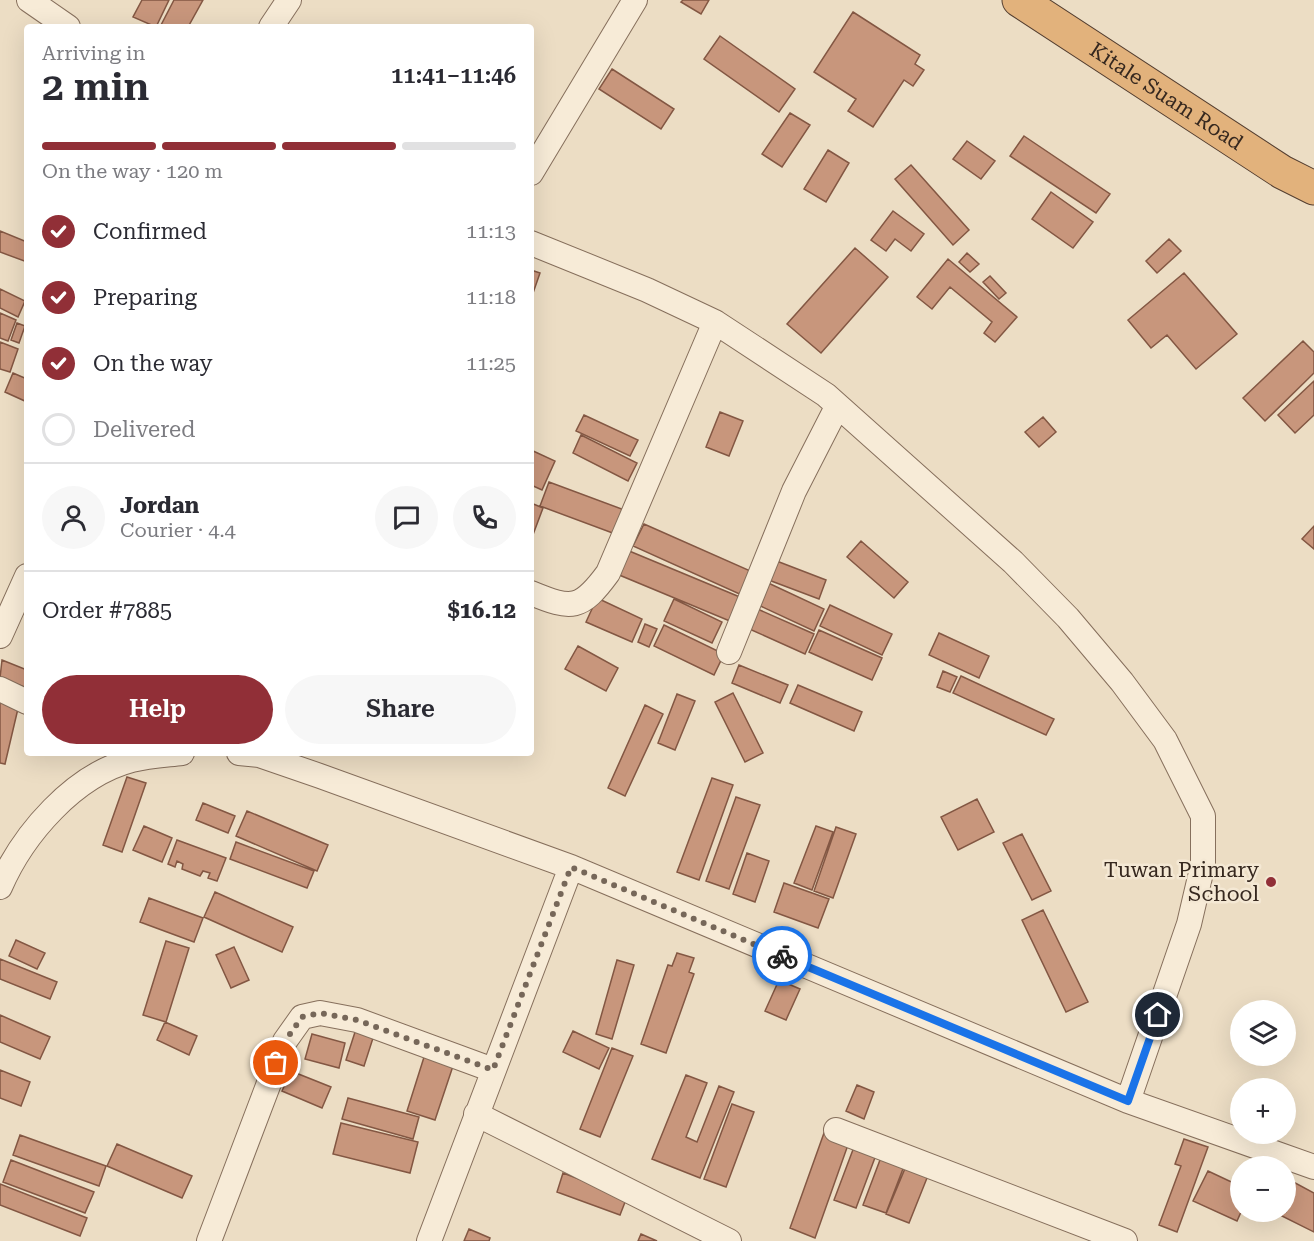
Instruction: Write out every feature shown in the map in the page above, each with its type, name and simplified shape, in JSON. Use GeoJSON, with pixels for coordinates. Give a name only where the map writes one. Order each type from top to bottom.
{"type":"FeatureCollection","features":[{"type":"Feature","properties":{"kind":"highway","name":"Kitale Suam Road"},"geometry":{"type":"LineString","coordinates":[[1019,0],[1282,172],[1314,188]]}},
{"type":"Feature","properties":{"kind":"street"},"geometry":{"type":"LineString","coordinates":[[28,0],[64,24]]}},
{"type":"Feature","properties":{"kind":"street"},"geometry":{"type":"LineString","coordinates":[[273,24],[289,0]]}},
{"type":"Feature","properties":{"kind":"street"},"geometry":{"type":"LineString","coordinates":[[534,168],[635,0]]}},
{"type":"Feature","properties":{"kind":"street"},"geometry":{"type":"LineString","coordinates":[[534,244],[647,290],[714,322],[794,372],[1013,562],[1068,618],[1122,682],[1165,740],[1203,816],[1203,864],[1189,924],[1128,1101]]}},
{"type":"Feature","properties":{"kind":"street"},"geometry":{"type":"LineString","coordinates":[[534,594],[559,605],[576,605],[593,594],[608,573],[714,322]]}},
{"type":"Feature","properties":{"kind":"street"},"geometry":{"type":"LineString","coordinates":[[729,652],[794,491],[837,407]]}},
{"type":"Feature","properties":{"kind":"street"},"geometry":{"type":"LineString","coordinates":[[0,636],[24,583]]}},
{"type":"Feature","properties":{"kind":"street"},"geometry":{"type":"LineString","coordinates":[[0,690],[24,701]]}},
{"type":"Feature","properties":{"kind":"street"},"geometry":{"type":"LineString","coordinates":[[0,887],[9,865],[45,817],[77,786],[130,760],[154,756]]}},
{"type":"Feature","properties":{"kind":"street"},"geometry":{"type":"LineString","coordinates":[[261,756],[571,867],[1128,1101],[1314,1167]]}},
{"type":"Feature","properties":{"kind":"street"},"geometry":{"type":"LineString","coordinates":[[429,1241],[571,867]]}},
{"type":"Feature","properties":{"kind":"street"},"geometry":{"type":"LineString","coordinates":[[208,1241],[285,1041],[302,1017],[320,1013],[357,1020],[493,1070]]}},
{"type":"Feature","properties":{"kind":"street"},"geometry":{"type":"LineString","coordinates":[[477,1114],[729,1241]]}},
{"type":"Feature","properties":{"kind":"street"},"geometry":{"type":"LineString","coordinates":[[836,1130],[1125,1241]]}},
{"type":"Feature","properties":{"kind":"building"},"geometry":{"type":"Polygon","coordinates":[[[142,0],[169,0],[157,24],[149,24],[133,17],[142,0]]]}},
{"type":"Feature","properties":{"kind":"building"},"geometry":{"type":"Polygon","coordinates":[[[174,0],[203,0],[190,24],[162,24],[174,0]]]}},
{"type":"Feature","properties":{"kind":"building"},"geometry":{"type":"Polygon","coordinates":[[[683,0],[709,0],[701,14],[681,2],[683,0]]]}},
{"type":"Feature","properties":{"kind":"building"},"geometry":{"type":"Polygon","coordinates":[[[853,12],[920,55],[915,64],[924,70],[913,86],[904,80],[873,127],[848,111],[856,99],[814,72],[853,12]]]}},
{"type":"Feature","properties":{"kind":"building"},"geometry":{"type":"Polygon","coordinates":[[[720,36],[795,89],[779,112],[704,59],[720,36]]]}},
{"type":"Feature","properties":{"kind":"building"},"geometry":{"type":"Polygon","coordinates":[[[612,69],[674,109],[661,129],[599,89],[612,69]]]}},
{"type":"Feature","properties":{"kind":"building"},"geometry":{"type":"Polygon","coordinates":[[[790,113],[810,125],[782,167],[762,154],[790,113]]]}},
{"type":"Feature","properties":{"kind":"building"},"geometry":{"type":"Polygon","coordinates":[[[1024,136],[1110,194],[1096,213],[1010,156],[1024,136]]]}},
{"type":"Feature","properties":{"kind":"building"},"geometry":{"type":"Polygon","coordinates":[[[967,141],[995,161],[981,179],[953,159],[967,141]]]}},
{"type":"Feature","properties":{"kind":"building"},"geometry":{"type":"Polygon","coordinates":[[[828,150],[849,163],[826,202],[804,189],[828,150]]]}},
{"type":"Feature","properties":{"kind":"building"},"geometry":{"type":"Polygon","coordinates":[[[911,165],[969,230],[953,245],[895,179],[911,165]]]}},
{"type":"Feature","properties":{"kind":"building"},"geometry":{"type":"Polygon","coordinates":[[[1051,192],[1093,222],[1073,248],[1032,219],[1051,192]]]}},
{"type":"Feature","properties":{"kind":"building"},"geometry":{"type":"Polygon","coordinates":[[[893,211],[924,234],[911,251],[895,239],[886,251],[871,240],[893,211]]]}},
{"type":"Feature","properties":{"kind":"building"},"geometry":{"type":"Polygon","coordinates":[[[0,231],[24,241],[24,261],[0,252],[0,231]]]}},
{"type":"Feature","properties":{"kind":"building"},"geometry":{"type":"Polygon","coordinates":[[[1169,239],[1181,251],[1157,273],[1146,261],[1169,239]]]}},
{"type":"Feature","properties":{"kind":"building"},"geometry":{"type":"Polygon","coordinates":[[[855,248],[888,277],[821,353],[787,324],[855,248]]]}},
{"type":"Feature","properties":{"kind":"building"},"geometry":{"type":"Polygon","coordinates":[[[967,253],[979,264],[970,272],[959,262],[967,253]]]}},
{"type":"Feature","properties":{"kind":"building"},"geometry":{"type":"Polygon","coordinates":[[[948,259],[1017,317],[995,342],[984,333],[992,322],[950,287],[932,309],[917,297],[948,259]]]}},
{"type":"Feature","properties":{"kind":"building"},"geometry":{"type":"Polygon","coordinates":[[[534,271],[540,273],[534,290],[534,271]]]}},
{"type":"Feature","properties":{"kind":"building"},"geometry":{"type":"Polygon","coordinates":[[[1184,273],[1237,334],[1196,369],[1167,335],[1151,348],[1128,320],[1184,273]]]}},
{"type":"Feature","properties":{"kind":"building"},"geometry":{"type":"Polygon","coordinates":[[[990,276],[1006,293],[999,299],[983,282],[990,276]]]}},
{"type":"Feature","properties":{"kind":"building"},"geometry":{"type":"Polygon","coordinates":[[[0,289],[24,301],[18,317],[0,308],[0,289]]]}},
{"type":"Feature","properties":{"kind":"building"},"geometry":{"type":"Polygon","coordinates":[[[0,313],[16,320],[8,341],[0,338],[0,313]]]}},
{"type":"Feature","properties":{"kind":"building"},"geometry":{"type":"Polygon","coordinates":[[[17,323],[24,326],[19,343],[11,340],[17,323]]]}},
{"type":"Feature","properties":{"kind":"building"},"geometry":{"type":"Polygon","coordinates":[[[1303,341],[1314,352],[1314,373],[1265,421],[1243,398],[1303,341]]]}},
{"type":"Feature","properties":{"kind":"building"},"geometry":{"type":"Polygon","coordinates":[[[0,342],[18,349],[10,372],[0,369],[0,342]]]}},
{"type":"Feature","properties":{"kind":"building"},"geometry":{"type":"Polygon","coordinates":[[[13,373],[24,378],[24,401],[5,392],[13,373]]]}},
{"type":"Feature","properties":{"kind":"building"},"geometry":{"type":"Polygon","coordinates":[[[1314,381],[1314,415],[1295,433],[1278,415],[1314,381]]]}},
{"type":"Feature","properties":{"kind":"building"},"geometry":{"type":"Polygon","coordinates":[[[720,412],[743,421],[729,456],[706,447],[720,412]]]}},
{"type":"Feature","properties":{"kind":"building"},"geometry":{"type":"Polygon","coordinates":[[[584,415],[638,440],[630,456],[576,431],[584,415]]]}},
{"type":"Feature","properties":{"kind":"building"},"geometry":{"type":"Polygon","coordinates":[[[1043,417],[1056,432],[1039,447],[1025,432],[1043,417]]]}},
{"type":"Feature","properties":{"kind":"building"},"geometry":{"type":"Polygon","coordinates":[[[581,435],[637,463],[628,481],[573,453],[581,435]]]}},
{"type":"Feature","properties":{"kind":"building"},"geometry":{"type":"Polygon","coordinates":[[[534,451],[555,461],[542,490],[534,486],[534,451]]]}},
{"type":"Feature","properties":{"kind":"building"},"geometry":{"type":"Polygon","coordinates":[[[549,482],[627,511],[618,535],[540,506],[549,482]]]}},
{"type":"Feature","properties":{"kind":"building"},"geometry":{"type":"Polygon","coordinates":[[[534,504],[543,508],[534,532],[534,504]]]}},
{"type":"Feature","properties":{"kind":"building"},"geometry":{"type":"Polygon","coordinates":[[[644,524],[755,573],[744,596],[633,546],[644,524]]]}},
{"type":"Feature","properties":{"kind":"building"},"geometry":{"type":"Polygon","coordinates":[[[1314,526],[1314,549],[1302,539],[1314,526]]]}},
{"type":"Feature","properties":{"kind":"building"},"geometry":{"type":"Polygon","coordinates":[[[861,541],[908,582],[894,598],[847,557],[861,541]]]}},
{"type":"Feature","properties":{"kind":"building"},"geometry":{"type":"Polygon","coordinates":[[[622,548],[747,600],[737,624],[612,572],[622,548]]]}},
{"type":"Feature","properties":{"kind":"building"},"geometry":{"type":"Polygon","coordinates":[[[774,560],[826,580],[819,599],[766,579],[774,560]]]}},
{"type":"Feature","properties":{"kind":"building"},"geometry":{"type":"Polygon","coordinates":[[[764,581],[824,609],[814,631],[754,603],[764,581]]]}},
{"type":"Feature","properties":{"kind":"building"},"geometry":{"type":"Polygon","coordinates":[[[597,598],[642,619],[632,642],[586,622],[597,598]]]}},
{"type":"Feature","properties":{"kind":"building"},"geometry":{"type":"Polygon","coordinates":[[[674,599],[722,622],[712,643],[664,621],[674,599]]]}},
{"type":"Feature","properties":{"kind":"building"},"geometry":{"type":"Polygon","coordinates":[[[830,605],[892,634],[882,655],[820,626],[830,605]]]}},
{"type":"Feature","properties":{"kind":"building"},"geometry":{"type":"Polygon","coordinates":[[[753,607],[814,634],[805,654],[745,627],[753,607]]]}},
{"type":"Feature","properties":{"kind":"building"},"geometry":{"type":"Polygon","coordinates":[[[645,624],[657,629],[649,647],[638,642],[645,624]]]}},
{"type":"Feature","properties":{"kind":"building"},"geometry":{"type":"Polygon","coordinates":[[[664,625],[724,654],[714,675],[654,646],[664,625]]]}},
{"type":"Feature","properties":{"kind":"building"},"geometry":{"type":"Polygon","coordinates":[[[819,630],[882,658],[872,680],[809,652],[819,630]]]}},
{"type":"Feature","properties":{"kind":"building"},"geometry":{"type":"Polygon","coordinates":[[[939,633],[989,656],[979,678],[929,655],[939,633]]]}},
{"type":"Feature","properties":{"kind":"building"},"geometry":{"type":"Polygon","coordinates":[[[578,646],[618,668],[606,691],[565,669],[578,646]]]}},
{"type":"Feature","properties":{"kind":"building"},"geometry":{"type":"Polygon","coordinates":[[[2,660],[24,669],[24,687],[0,678],[2,660]]]}},
{"type":"Feature","properties":{"kind":"building"},"geometry":{"type":"Polygon","coordinates":[[[739,665],[788,685],[780,703],[732,683],[739,665]]]}},
{"type":"Feature","properties":{"kind":"building"},"geometry":{"type":"Polygon","coordinates":[[[943,671],[957,677],[950,692],[937,687],[943,671]]]}},
{"type":"Feature","properties":{"kind":"building"},"geometry":{"type":"Polygon","coordinates":[[[961,676],[1054,719],[1046,735],[953,693],[961,676]]]}},
{"type":"Feature","properties":{"kind":"building"},"geometry":{"type":"Polygon","coordinates":[[[798,685],[862,712],[854,731],[790,703],[798,685]]]}},
{"type":"Feature","properties":{"kind":"building"},"geometry":{"type":"Polygon","coordinates":[[[733,693],[763,753],[745,762],[715,702],[733,693]]]}},
{"type":"Feature","properties":{"kind":"building"},"geometry":{"type":"Polygon","coordinates":[[[677,694],[695,701],[675,750],[658,743],[677,694]]]}},
{"type":"Feature","properties":{"kind":"building"},"geometry":{"type":"Polygon","coordinates":[[[0,696],[20,700],[5,764],[0,763],[0,696]]]}},
{"type":"Feature","properties":{"kind":"building"},"geometry":{"type":"Polygon","coordinates":[[[645,705],[663,714],[625,796],[608,788],[645,705]]]}},
{"type":"Feature","properties":{"kind":"building"},"geometry":{"type":"Polygon","coordinates":[[[127,777],[146,783],[122,852],[103,845],[127,777]]]}},
{"type":"Feature","properties":{"kind":"building"},"geometry":{"type":"Polygon","coordinates":[[[712,778],[733,785],[699,880],[677,872],[712,778]]]}},
{"type":"Feature","properties":{"kind":"building"},"geometry":{"type":"Polygon","coordinates":[[[736,797],[760,805],[729,889],[706,881],[736,797]]]}},
{"type":"Feature","properties":{"kind":"building"},"geometry":{"type":"Polygon","coordinates":[[[977,799],[994,832],[958,850],[941,817],[977,799]]]}},
{"type":"Feature","properties":{"kind":"building"},"geometry":{"type":"Polygon","coordinates":[[[203,803],[235,816],[228,833],[196,820],[203,803]]]}},
{"type":"Feature","properties":{"kind":"building"},"geometry":{"type":"Polygon","coordinates":[[[247,811],[328,845],[317,871],[236,836],[247,811]]]}},
{"type":"Feature","properties":{"kind":"building"},"geometry":{"type":"Polygon","coordinates":[[[144,826],[172,838],[162,862],[133,850],[144,826]]]}},
{"type":"Feature","properties":{"kind":"building"},"geometry":{"type":"Polygon","coordinates":[[[816,826],[833,832],[812,890],[794,883],[816,826]]]}},
{"type":"Feature","properties":{"kind":"building"},"geometry":{"type":"Polygon","coordinates":[[[836,827],[856,834],[833,898],[814,891],[836,827]]]}},
{"type":"Feature","properties":{"kind":"building"},"geometry":{"type":"Polygon","coordinates":[[[1022,834],[1051,891],[1032,900],[1003,843],[1022,834]]]}},
{"type":"Feature","properties":{"kind":"building"},"geometry":{"type":"Polygon","coordinates":[[[177,840],[226,858],[217,881],[208,878],[210,873],[203,871],[200,876],[182,869],[183,864],[177,861],[175,867],[168,864],[177,840]]]}},
{"type":"Feature","properties":{"kind":"building"},"geometry":{"type":"Polygon","coordinates":[[[236,842],[314,871],[307,888],[230,859],[236,842]]]}},
{"type":"Feature","properties":{"kind":"building"},"geometry":{"type":"Polygon","coordinates":[[[747,853],[769,861],[755,902],[733,894],[747,853]]]}},
{"type":"Feature","properties":{"kind":"building"},"geometry":{"type":"Polygon","coordinates":[[[784,883],[829,899],[818,928],[774,912],[784,883]]]}},
{"type":"Feature","properties":{"kind":"building"},"geometry":{"type":"Polygon","coordinates":[[[215,892],[293,927],[282,952],[204,917],[215,892]]]}},
{"type":"Feature","properties":{"kind":"building"},"geometry":{"type":"Polygon","coordinates":[[[149,898],[203,918],[194,942],[140,922],[149,898]]]}},
{"type":"Feature","properties":{"kind":"building"},"geometry":{"type":"Polygon","coordinates":[[[1043,910],[1088,1002],[1066,1012],[1022,920],[1043,910]]]}},
{"type":"Feature","properties":{"kind":"building"},"geometry":{"type":"Polygon","coordinates":[[[16,940],[45,953],[37,969],[9,956],[16,940]]]}},
{"type":"Feature","properties":{"kind":"building"},"geometry":{"type":"Polygon","coordinates":[[[166,941],[189,948],[166,1022],[143,1015],[166,941]]]}},
{"type":"Feature","properties":{"kind":"building"},"geometry":{"type":"Polygon","coordinates":[[[234,947],[249,980],[231,988],[216,955],[234,947]]]}},
{"type":"Feature","properties":{"kind":"building"},"geometry":{"type":"Polygon","coordinates":[[[677,953],[694,958],[689,972],[694,974],[666,1053],[641,1044],[668,965],[672,966],[677,953]]]}},
{"type":"Feature","properties":{"kind":"building"},"geometry":{"type":"Polygon","coordinates":[[[0,959],[57,982],[50,999],[0,979],[0,959]]]}},
{"type":"Feature","properties":{"kind":"building"},"geometry":{"type":"Polygon","coordinates":[[[617,960],[634,965],[612,1039],[596,1034],[617,960]]]}},
{"type":"Feature","properties":{"kind":"building"},"geometry":{"type":"Polygon","coordinates":[[[779,980],[800,989],[786,1020],[765,1011],[779,980]]]}},
{"type":"Feature","properties":{"kind":"building"},"geometry":{"type":"Polygon","coordinates":[[[0,1015],[50,1037],[40,1059],[0,1042],[0,1015]]]}},
{"type":"Feature","properties":{"kind":"building"},"geometry":{"type":"Polygon","coordinates":[[[165,1022],[197,1036],[189,1055],[157,1040],[165,1022]]]}},
{"type":"Feature","properties":{"kind":"building"},"geometry":{"type":"Polygon","coordinates":[[[356,1029],[374,1035],[364,1066],[346,1060],[356,1029]]]}},
{"type":"Feature","properties":{"kind":"building"},"geometry":{"type":"Polygon","coordinates":[[[573,1031],[609,1048],[599,1069],[563,1052],[573,1031]]]}},
{"type":"Feature","properties":{"kind":"building"},"geometry":{"type":"Polygon","coordinates":[[[312,1034],[345,1043],[339,1068],[305,1059],[312,1034]]]}},
{"type":"Feature","properties":{"kind":"building"},"geometry":{"type":"Polygon","coordinates":[[[612,1048],[633,1056],[600,1137],[580,1129],[612,1048]]]}},
{"type":"Feature","properties":{"kind":"building"},"geometry":{"type":"Polygon","coordinates":[[[425,1054],[454,1063],[435,1120],[407,1111],[425,1054]]]}},
{"type":"Feature","properties":{"kind":"building"},"geometry":{"type":"Polygon","coordinates":[[[0,1070],[30,1082],[21,1106],[0,1098],[0,1070]]]}},
{"type":"Feature","properties":{"kind":"building"},"geometry":{"type":"Polygon","coordinates":[[[291,1071],[331,1087],[322,1108],[282,1091],[291,1071]]]}},
{"type":"Feature","properties":{"kind":"building"},"geometry":{"type":"Polygon","coordinates":[[[686,1075],[707,1083],[686,1137],[697,1142],[719,1086],[734,1092],[700,1178],[652,1159],[686,1075]]]}},
{"type":"Feature","properties":{"kind":"building"},"geometry":{"type":"Polygon","coordinates":[[[857,1085],[874,1092],[864,1119],[846,1111],[857,1085]]]}},
{"type":"Feature","properties":{"kind":"building"},"geometry":{"type":"Polygon","coordinates":[[[348,1098],[419,1117],[413,1139],[342,1119],[348,1098]]]}},
{"type":"Feature","properties":{"kind":"building"},"geometry":{"type":"Polygon","coordinates":[[[732,1104],[754,1112],[726,1187],[704,1179],[732,1104]]]}},
{"type":"Feature","properties":{"kind":"building"},"geometry":{"type":"Polygon","coordinates":[[[341,1123],[418,1142],[410,1173],[333,1154],[341,1123]]]}},
{"type":"Feature","properties":{"kind":"building"},"geometry":{"type":"Polygon","coordinates":[[[824,1133],[849,1142],[815,1238],[790,1228],[824,1133]]]}},
{"type":"Feature","properties":{"kind":"building"},"geometry":{"type":"Polygon","coordinates":[[[20,1135],[106,1166],[99,1186],[13,1155],[20,1135]]]}},
{"type":"Feature","properties":{"kind":"building"},"geometry":{"type":"Polygon","coordinates":[[[1184,1139],[1208,1147],[1177,1232],[1159,1225],[1181,1166],[1175,1164],[1184,1139]]]}},
{"type":"Feature","properties":{"kind":"building"},"geometry":{"type":"Polygon","coordinates":[[[117,1144],[192,1176],[182,1198],[107,1166],[117,1144]]]}},
{"type":"Feature","properties":{"kind":"building"},"geometry":{"type":"Polygon","coordinates":[[[854,1147],[876,1155],[856,1208],[834,1200],[854,1147]]]}},
{"type":"Feature","properties":{"kind":"building"},"geometry":{"type":"Polygon","coordinates":[[[883,1152],[906,1161],[886,1213],[863,1205],[883,1152]]]}},
{"type":"Feature","properties":{"kind":"building"},"geometry":{"type":"Polygon","coordinates":[[[909,1159],[931,1168],[909,1223],[886,1214],[909,1159]]]}},
{"type":"Feature","properties":{"kind":"building"},"geometry":{"type":"Polygon","coordinates":[[[11,1160],[94,1192],[85,1213],[3,1182],[11,1160]]]}},
{"type":"Feature","properties":{"kind":"building"},"geometry":{"type":"Polygon","coordinates":[[[1208,1171],[1230,1181],[1230,1218],[1193,1201],[1208,1171]]]}},
{"type":"Feature","properties":{"kind":"building"},"geometry":{"type":"Polygon","coordinates":[[[563,1173],[627,1197],[620,1215],[557,1192],[563,1173]]]}},
{"type":"Feature","properties":{"kind":"building"},"geometry":{"type":"Polygon","coordinates":[[[1296,1183],[1314,1193],[1314,1232],[1294,1222],[1296,1222],[1296,1183]]]}},
{"type":"Feature","properties":{"kind":"building"},"geometry":{"type":"Polygon","coordinates":[[[0,1184],[87,1218],[80,1236],[0,1205],[0,1184]]]}},
{"type":"Feature","properties":{"kind":"building"},"geometry":{"type":"Polygon","coordinates":[[[469,1229],[490,1238],[489,1241],[464,1241],[469,1229]]]}},
{"type":"Feature","properties":{"kind":"building"},"geometry":{"type":"Polygon","coordinates":[[[641,1234],[657,1241],[638,1241],[641,1234]]]}},
{"type":"Feature","properties":{"kind":"way so far"},"geometry":{"type":"LineString","coordinates":[[276,1063],[285,1041],[302,1017],[320,1013],[357,1020],[493,1070],[571,867],[782,956]]}},
{"type":"Feature","properties":{"kind":"place","name":"Tuwan Primary School"},"geometry":{"type":"Point","coordinates":[1271,882]}},
{"type":"Feature","properties":{"kind":"route"},"geometry":{"type":"LineString","coordinates":[[782,956],[1128,1101],[1158,1015]]}}]}
